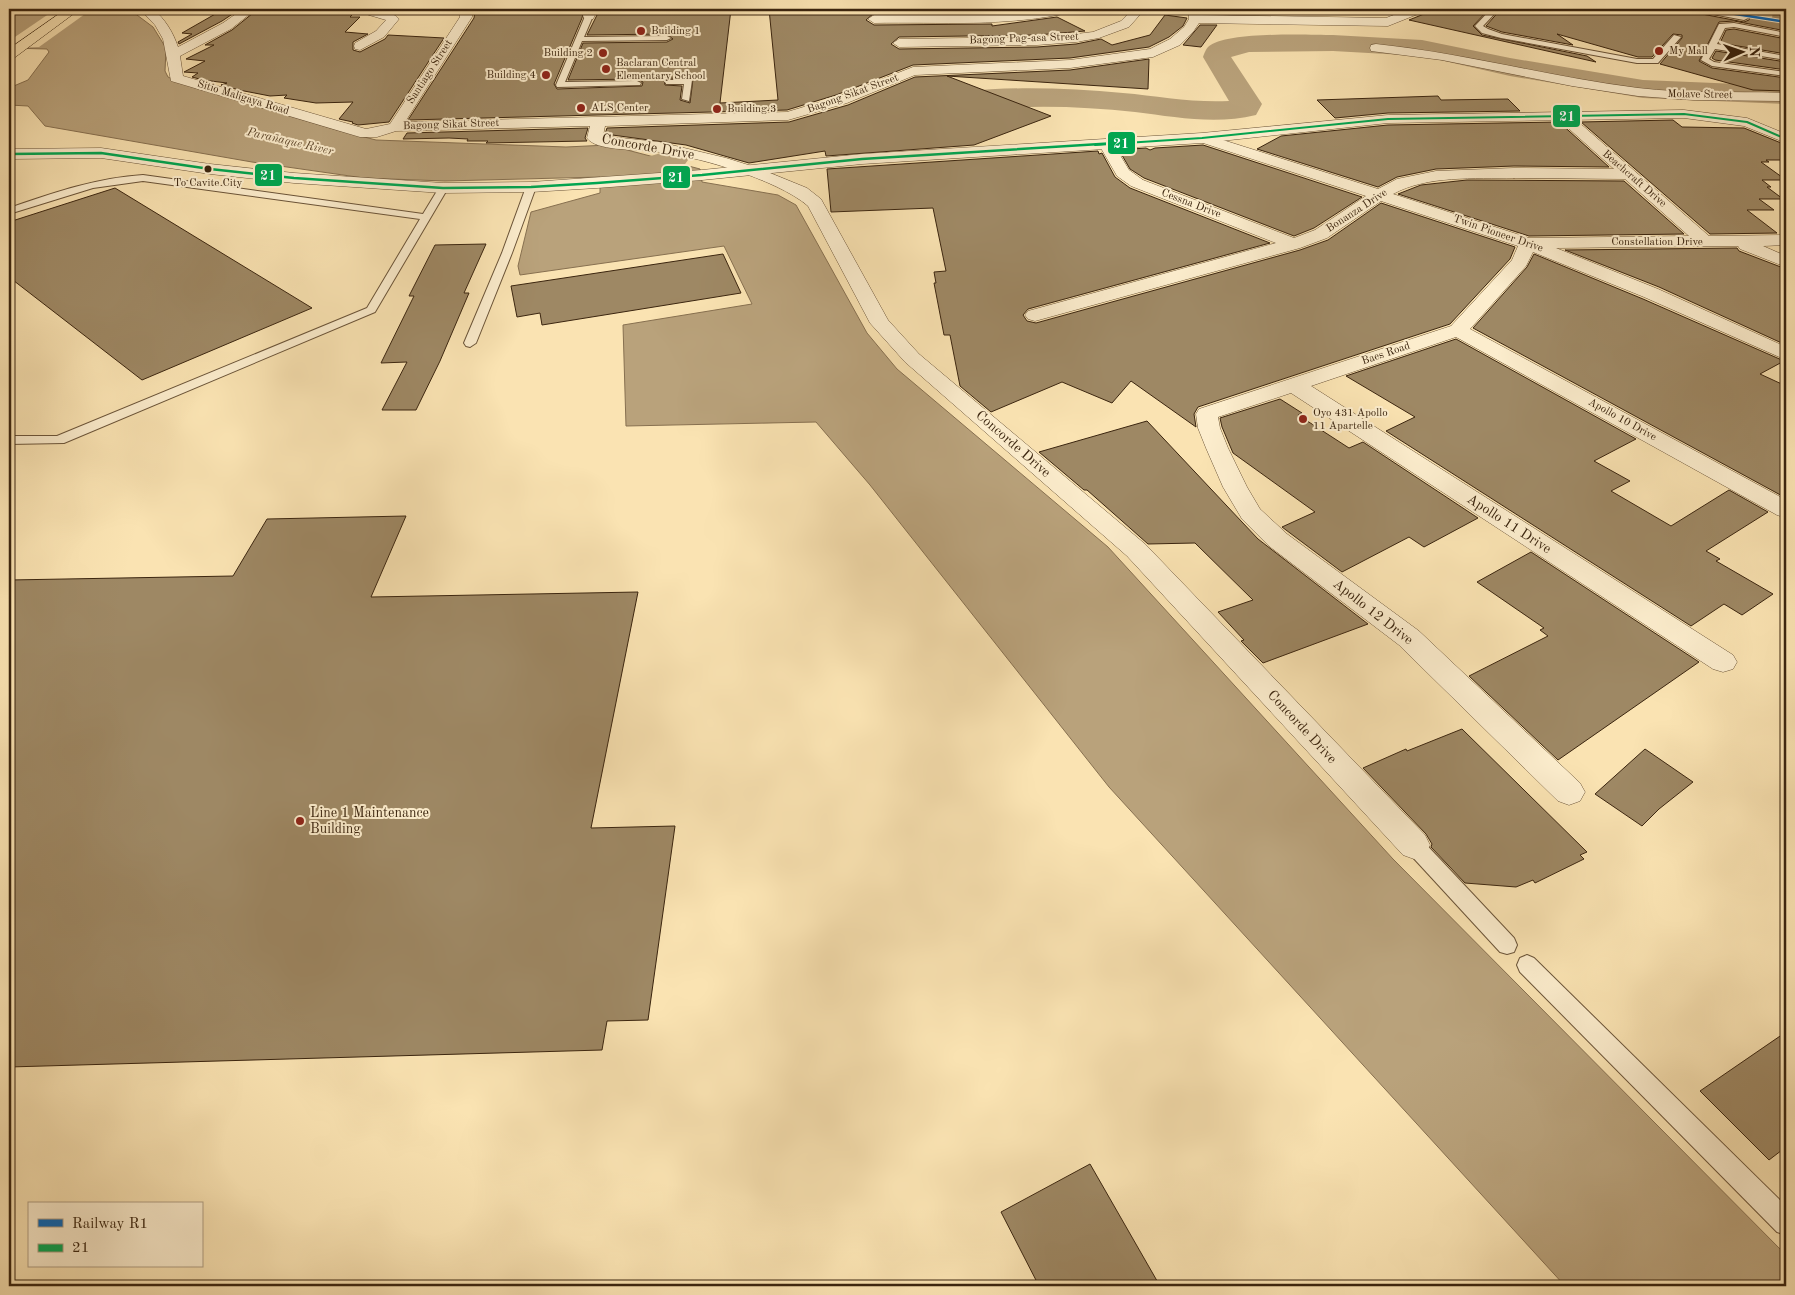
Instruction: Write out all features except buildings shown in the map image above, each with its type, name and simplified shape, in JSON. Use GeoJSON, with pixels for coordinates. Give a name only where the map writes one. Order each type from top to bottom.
{"type":"FeatureCollection","features":[{"type":"Feature","properties":{"kind":"main road"},"geometry":{"type":"LineString","coordinates":[[12,52],[74,9]]}},
{"type":"Feature","properties":{"kind":"street"},"geometry":{"type":"LineString","coordinates":[[9,10],[22,9]]}},
{"type":"Feature","properties":{"kind":"street","name":"Sitio Maligaya Road"},"geometry":{"type":"LineString","coordinates":[[146,9],[156,16],[168,36],[175,54],[176,78],[365,134],[391,129]]}},
{"type":"Feature","properties":{"kind":"street"},"geometry":{"type":"LineString","coordinates":[[175,54],[227,26],[250,9]]}},
{"type":"Feature","properties":{"kind":"street"},"geometry":{"type":"LineString","coordinates":[[360,46],[380,34],[393,19],[387,15],[372,12],[369,9]]}},
{"type":"Feature","properties":{"kind":"street","name":"Santiago Street"},"geometry":{"type":"LineString","coordinates":[[391,129],[466,17],[466,9]]}},
{"type":"Feature","properties":{"kind":"street"},"geometry":{"type":"LineString","coordinates":[[913,71],[899,43],[874,19],[1018,17],[1042,15],[1068,9]]}},
{"type":"Feature","properties":{"kind":"street","name":"Bagong Pag-asa Street"},"geometry":{"type":"LineString","coordinates":[[899,43],[1076,38],[1095,35],[1125,24],[1139,9]]}},
{"type":"Feature","properties":{"kind":"street"},"geometry":{"type":"LineString","coordinates":[[1195,14],[1388,22],[1419,9]]}},
{"type":"Feature","properties":{"kind":"street","name":"Bagong Sikat Street"},"geometry":{"type":"LineString","coordinates":[[391,129],[788,116],[842,100],[913,71],[1070,64],[1153,53],[1175,42],[1189,28],[1195,14]]}},
{"type":"Feature","properties":{"kind":"street","name":"Molave Street"},"geometry":{"type":"LineString","coordinates":[[1376,48],[1414,51],[1534,76],[1638,92],[1786,98]]}},
{"type":"Feature","properties":{"kind":"street"},"geometry":{"type":"LineString","coordinates":[[1638,92],[1646,114]]}},
{"type":"Feature","properties":{"kind":"street"},"geometry":{"type":"LineString","coordinates":[[9,154],[100,153],[210,169],[284,177],[443,188],[597,184],[752,171],[862,159],[1202,138],[1388,118],[1684,114],[1728,118],[1747,122],[1786,139]]}},
{"type":"Feature","properties":{"kind":"street","name":"Beachcraft Drive"},"geometry":{"type":"LineString","coordinates":[[1562,115],[1706,242]]}},
{"type":"Feature","properties":{"kind":"street","name":"Concorde Drive"},"geometry":{"type":"LineString","coordinates":[[598,121],[595,138],[601,142],[659,147],[752,171],[801,191],[815,203],[880,323],[912,358],[1136,550],[1414,845]]}},
{"type":"Feature","properties":{"kind":"street","name":"Twin Pioneer Drive"},"geometry":{"type":"LineString","coordinates":[[1202,138],[1381,194],[1528,243],[1652,293],[1786,354]]}},
{"type":"Feature","properties":{"kind":"street","name":"Cessna Drive"},"geometry":{"type":"LineString","coordinates":[[1106,143],[1123,173],[1137,183],[1294,244]]}},
{"type":"Feature","properties":{"kind":"street","name":"Bonanza Drive"},"geometry":{"type":"LineString","coordinates":[[1035,315],[1294,244],[1321,234],[1381,194],[1403,182],[1436,176],[1514,173],[1628,174]]}},
{"type":"Feature","properties":{"kind":"street","name":"Constellation Drive"},"geometry":{"type":"LineString","coordinates":[[1528,243],[1786,240]]}},
{"type":"Feature","properties":{"kind":"street"},"geometry":{"type":"LineString","coordinates":[[1737,241],[1786,262]]}},
{"type":"Feature","properties":{"kind":"street","name":"Baes Road"},"geometry":{"type":"LineString","coordinates":[[1207,414],[1458,330],[1520,262],[1528,243]]}},
{"type":"Feature","properties":{"kind":"street","name":"Apollo 10 Drive"},"geometry":{"type":"LineString","coordinates":[[1458,330],[1786,510]]}},
{"type":"Feature","properties":{"kind":"street","name":"Apollo 11 Drive"},"geometry":{"type":"LineString","coordinates":[[1294,386],[1724,662]]}},
{"type":"Feature","properties":{"kind":"street","name":"Apollo 12 Drive"},"geometry":{"type":"LineString","coordinates":[[1207,414],[1209,428],[1234,487],[1251,514],[1278,540],[1409,638],[1569,792]]}},
{"type":"Feature","properties":{"kind":"lane"},"geometry":{"type":"LineString","coordinates":[[1495,9],[1479,26],[1485,31],[1501,36],[1637,61],[1655,61],[1677,37]]}},
{"type":"Feature","properties":{"kind":"lane"},"geometry":{"type":"LineString","coordinates":[[1690,9],[1750,18]]}},
{"type":"Feature","properties":{"kind":"lane"},"geometry":{"type":"LineString","coordinates":[[591,12],[560,86],[637,83]]}},
{"type":"Feature","properties":{"kind":"lane"},"geometry":{"type":"LineString","coordinates":[[1786,35],[1734,25],[1722,26],[1705,60],[1712,64],[1786,74]]}},
{"type":"Feature","properties":{"kind":"lane"},"geometry":{"type":"LineString","coordinates":[[1718,34],[1728,36]]}},
{"type":"Feature","properties":{"kind":"lane"},"geometry":{"type":"LineString","coordinates":[[580,38],[667,38]]}},
{"type":"Feature","properties":{"kind":"lane"},"geometry":{"type":"LineString","coordinates":[[1711,49],[1786,58]]}},
{"type":"Feature","properties":{"kind":"lane"},"geometry":{"type":"LineString","coordinates":[[1711,49],[1786,67]]}},
{"type":"Feature","properties":{"kind":"lane"},"geometry":{"type":"LineString","coordinates":[[669,82],[689,82],[686,99]]}},
{"type":"Feature","properties":{"kind":"lane"},"geometry":{"type":"LineString","coordinates":[[9,211],[96,183],[118,178],[143,178],[426,217]]}},
{"type":"Feature","properties":{"kind":"lane"},"geometry":{"type":"LineString","coordinates":[[470,343],[508,253],[532,187]]}},
{"type":"Feature","properties":{"kind":"lane"},"geometry":{"type":"LineString","coordinates":[[9,440],[59,440],[371,310],[443,188]]}},
{"type":"Feature","properties":{"kind":"lane"},"geometry":{"type":"LineString","coordinates":[[1414,845],[1507,945]]}},
{"type":"Feature","properties":{"kind":"lane"},"geometry":{"type":"LineString","coordinates":[[1527,965],[1786,1223]]}},
{"type":"Feature","properties":{"kind":"water","name":"Parañaque River"},"geometry":{"type":"Polygon","coordinates":[[[50,9],[129,9],[153,27],[166,48],[165,71],[168,77],[178,82],[337,130],[376,140],[566,147],[608,145],[700,169],[702,182],[778,195],[796,205],[867,333],[897,369],[1108,547],[1393,859],[1786,1255],[1786,1286],[1565,1286],[1109,787],[870,485],[816,422],[626,426],[623,325],[752,304],[724,246],[520,275],[518,266],[531,212],[600,193],[600,177],[445,181],[364,178],[252,162],[45,126],[28,106],[9,105],[9,88],[28,80],[49,52],[47,49],[9,48],[9,14],[50,9]]]}},
{"type":"Feature","properties":{"kind":"pier"},"geometry":{"type":"Polygon","coordinates":[[[56,9],[92,9],[39,47],[9,48],[9,41],[56,9]]]}},
{"type":"Feature","properties":{"kind":"waterway"},"geometry":{"type":"LineString","coordinates":[[922,108],[973,101],[1022,98],[1123,102],[1203,111],[1245,108],[1246,104],[1217,57],[1219,52],[1228,48],[1249,44],[1333,43],[1422,48],[1510,67],[1643,89],[1786,95]]}},
{"type":"Feature","properties":{"kind":"waterway"},"geometry":{"type":"LineString","coordinates":[[639,170],[671,160]]}},
{"type":"Feature","properties":{"kind":"tunnel"},"geometry":{"type":"LineString","coordinates":[[1740,9],[1786,16]]}},
{"type":"Feature","properties":{"kind":"tram line"},"geometry":{"type":"LineString","coordinates":[[1703,9],[1786,22]]}},
{"type":"Feature","properties":{"kind":"rail line","name":"R1"},"geometry":{"type":"LineString","coordinates":[[1703,9],[1786,22]]}},
{"type":"Feature","properties":{"kind":"transit line","name":"21"},"geometry":{"type":"LineString","coordinates":[[9,154],[101,153],[210,169],[294,178],[443,188],[531,187],[597,183],[702,175],[862,159],[1202,138],[1388,119],[1684,114],[1747,122],[1786,139]]}},
{"type":"Feature","properties":{"kind":"place","name":"Building 1"},"geometry":{"type":"Point","coordinates":[641,31]}},
{"type":"Feature","properties":{"kind":"place","name":"My Mall"},"geometry":{"type":"Point","coordinates":[1659,51]}},
{"type":"Feature","properties":{"kind":"place","name":"Building 2"},"geometry":{"type":"Point","coordinates":[603,53]}},
{"type":"Feature","properties":{"kind":"place","name":"Baclaran Central Elementary School"},"geometry":{"type":"Point","coordinates":[606,69]}},
{"type":"Feature","properties":{"kind":"place","name":"Building 4"},"geometry":{"type":"Point","coordinates":[546,75]}},
{"type":"Feature","properties":{"kind":"place","name":"ALS Center"},"geometry":{"type":"Point","coordinates":[581,108]}},
{"type":"Feature","properties":{"kind":"place","name":"Building 3"},"geometry":{"type":"Point","coordinates":[717,109]}},
{"type":"Feature","properties":{"kind":"place","name":"To Cavite City"},"geometry":{"type":"Point","coordinates":[208,169]}},
{"type":"Feature","properties":{"kind":"place","name":"Oyo 431 Apollo 11 Apartelle"},"geometry":{"type":"Point","coordinates":[1303,419]}},
{"type":"Feature","properties":{"kind":"place","name":"Line 1 Maintenance Building"},"geometry":{"type":"Point","coordinates":[300,821]}}]}
